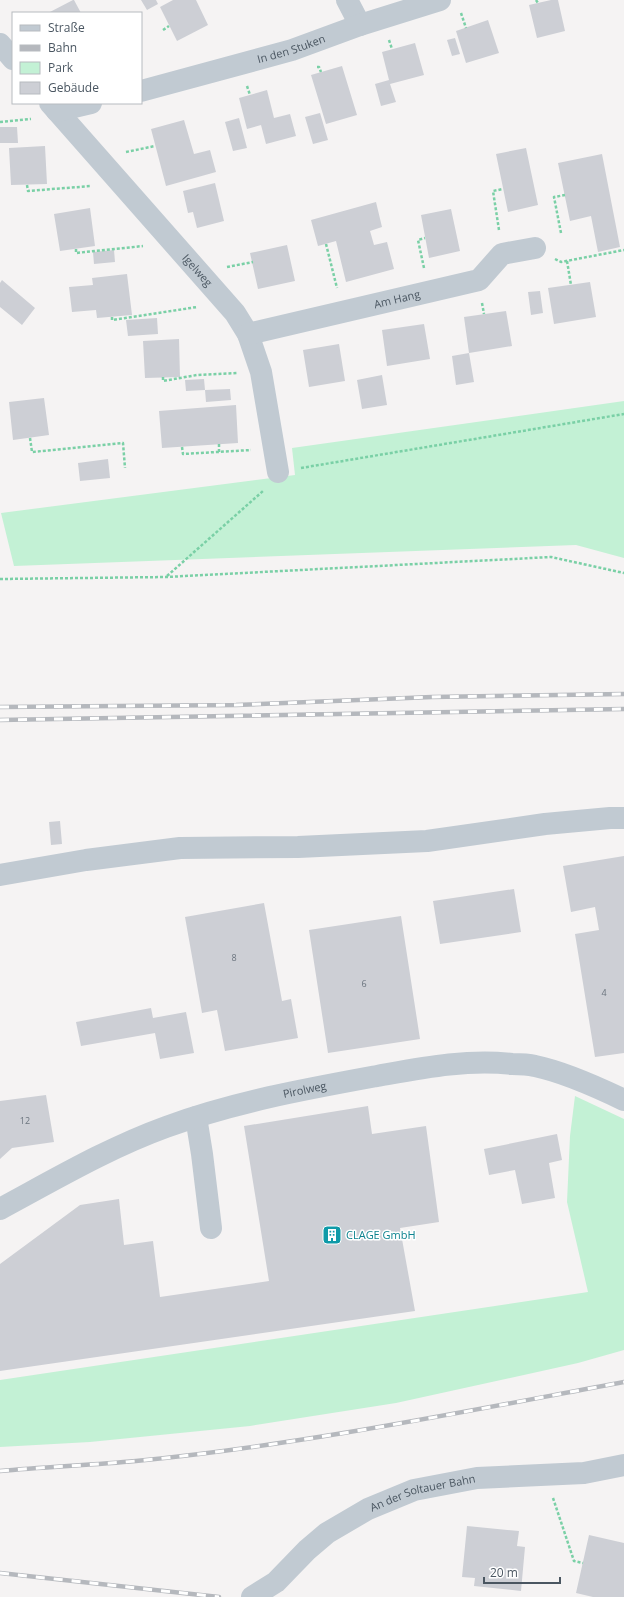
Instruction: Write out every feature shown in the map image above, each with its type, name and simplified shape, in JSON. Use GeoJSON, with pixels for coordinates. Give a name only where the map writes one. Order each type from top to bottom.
{"type":"FeatureCollection","features":[{"type":"Feature","properties":{"kind":"street"},"geometry":{"type":"LineString","coordinates":[[347,0],[360,25]]}},
{"type":"Feature","properties":{"kind":"street","name":"In den Stuken"},"geometry":{"type":"LineString","coordinates":[[142,91],[292,50],[360,25],[440,0]]}},
{"type":"Feature","properties":{"kind":"street"},"geometry":{"type":"LineString","coordinates":[[0,44],[12,58]]}},
{"type":"Feature","properties":{"kind":"street"},"geometry":{"type":"LineString","coordinates":[[54,107],[82,104]]}},
{"type":"Feature","properties":{"kind":"street","name":"Igelweg"},"geometry":{"type":"LineString","coordinates":[[54,107],[235,313],[248,334],[261,372],[278,472]]}},
{"type":"Feature","properties":{"kind":"street"},"geometry":{"type":"LineString","coordinates":[[502,254],[535,248]]}},
{"type":"Feature","properties":{"kind":"street","name":"Am Hang"},"geometry":{"type":"LineString","coordinates":[[248,334],[479,280],[502,254]]}},
{"type":"Feature","properties":{"kind":"street"},"geometry":{"type":"LineString","coordinates":[[0,875],[86,860],[180,848],[298,847],[427,841],[545,824],[624,818]]}},
{"type":"Feature","properties":{"kind":"street","name":"Pirolweg"},"geometry":{"type":"LineString","coordinates":[[0,1209],[81,1165],[164,1127],[226,1107],[418,1068],[441,1064],[492,1062],[534,1066],[589,1084],[624,1100]]}},
{"type":"Feature","properties":{"kind":"street"},"geometry":{"type":"LineString","coordinates":[[196,1117],[211,1228]]}},
{"type":"Feature","properties":{"kind":"street","name":"An der Soltauer Bahn"},"geometry":{"type":"LineString","coordinates":[[252,1597],[276,1582],[307,1550],[327,1533],[368,1509],[407,1492],[477,1478],[584,1472],[624,1464]]}},
{"type":"Feature","properties":{"kind":"path"},"geometry":{"type":"LineString","coordinates":[[164,30],[169,26]]}},
{"type":"Feature","properties":{"kind":"path"},"geometry":{"type":"LineString","coordinates":[[27,185],[28,191],[121,184]]}},
{"type":"Feature","properties":{"kind":"path"},"geometry":{"type":"LineString","coordinates":[[502,254],[493,191],[503,189]]}},
{"type":"Feature","properties":{"kind":"path"},"geometry":{"type":"LineString","coordinates":[[561,233],[554,197],[565,195]]}},
{"type":"Feature","properties":{"kind":"path"},"geometry":{"type":"LineString","coordinates":[[425,238],[418,240],[429,292]]}},
{"type":"Feature","properties":{"kind":"path"},"geometry":{"type":"LineString","coordinates":[[76,249],[76,253],[173,242]]}},
{"type":"Feature","properties":{"kind":"path"},"geometry":{"type":"LineString","coordinates":[[326,244],[344,312]]}},
{"type":"Feature","properties":{"kind":"path"},"geometry":{"type":"LineString","coordinates":[[571,285],[566,261],[624,250]]}},
{"type":"Feature","properties":{"kind":"path"},"geometry":{"type":"LineString","coordinates":[[112,317],[112,320],[225,302]]}},
{"type":"Feature","properties":{"kind":"path"},"geometry":{"type":"LineString","coordinates":[[164,378],[164,381],[197,375],[261,372]]}},
{"type":"Feature","properties":{"kind":"path"},"geometry":{"type":"LineString","coordinates":[[166,577],[279,477],[278,472],[624,414]]}},
{"type":"Feature","properties":{"kind":"path"},"geometry":{"type":"LineString","coordinates":[[30,438],[32,452],[123,443],[125,468]]}},
{"type":"Feature","properties":{"kind":"path"},"geometry":{"type":"LineString","coordinates":[[219,444],[219,452]]}},
{"type":"Feature","properties":{"kind":"path"},"geometry":{"type":"LineString","coordinates":[[182,447],[182,454],[274,448]]}},
{"type":"Feature","properties":{"kind":"path"},"geometry":{"type":"LineString","coordinates":[[0,579],[166,577],[551,557],[624,573]]}},
{"type":"Feature","properties":{"kind":"path"},"geometry":{"type":"LineString","coordinates":[[545,1475],[574,1561],[583,1563]]}},
{"type":"Feature","properties":{"kind":"green space"},"geometry":{"type":"Polygon","coordinates":[[[624,401],[624,558],[576,545],[14,566],[1,513],[295,475],[292,448],[624,401]]]}},
{"type":"Feature","properties":{"kind":"green space"},"geometry":{"type":"Polygon","coordinates":[[[575,1096],[624,1119],[624,1350],[578,1363],[396,1403],[250,1426],[90,1442],[0,1447],[0,1380],[588,1292],[567,1202],[570,1136],[575,1096]]]}},
{"type":"Feature","properties":{"kind":"building"},"geometry":{"type":"Polygon","coordinates":[[[73,0],[80,12],[50,12],[73,0]]]}},
{"type":"Feature","properties":{"kind":"building"},"geometry":{"type":"Polygon","coordinates":[[[141,0],[156,0],[158,4],[147,10],[141,0]]]}},
{"type":"Feature","properties":{"kind":"building"},"geometry":{"type":"Polygon","coordinates":[[[173,0],[196,0],[208,25],[177,41],[160,7],[173,0]]]}},
{"type":"Feature","properties":{"kind":"building"},"geometry":{"type":"Polygon","coordinates":[[[558,0],[565,31],[537,38],[529,5],[558,0]]]}},
{"type":"Feature","properties":{"kind":"building"},"geometry":{"type":"Polygon","coordinates":[[[488,20],[499,53],[466,63],[456,31],[488,20]]]}},
{"type":"Feature","properties":{"kind":"building"},"geometry":{"type":"Polygon","coordinates":[[[455,38],[460,54],[452,56],[447,40],[455,38]]]}},
{"type":"Feature","properties":{"kind":"building"},"geometry":{"type":"Polygon","coordinates":[[[415,43],[424,75],[390,84],[396,102],[381,106],[375,84],[389,80],[382,52],[415,43]]]}},
{"type":"Feature","properties":{"kind":"building"},"geometry":{"type":"Polygon","coordinates":[[[342,66],[357,115],[326,124],[311,75],[342,66]]]}},
{"type":"Feature","properties":{"kind":"building"},"geometry":{"type":"Polygon","coordinates":[[[267,90],[274,118],[290,114],[296,136],[266,144],[261,125],[247,129],[239,98],[267,90]]]}},
{"type":"Feature","properties":{"kind":"building"},"geometry":{"type":"Polygon","coordinates":[[[320,113],[328,140],[313,144],[305,117],[320,113]]]}},
{"type":"Feature","properties":{"kind":"building"},"geometry":{"type":"Polygon","coordinates":[[[239,118],[247,148],[233,151],[225,122],[239,118]]]}},
{"type":"Feature","properties":{"kind":"building"},"geometry":{"type":"Polygon","coordinates":[[[184,120],[194,154],[210,150],[216,172],[166,186],[151,129],[184,120]]]}},
{"type":"Feature","properties":{"kind":"building"},"geometry":{"type":"Polygon","coordinates":[[[0,127],[17,127],[18,143],[0,143],[0,127]]]}},
{"type":"Feature","properties":{"kind":"building"},"geometry":{"type":"Polygon","coordinates":[[[45,146],[47,184],[11,185],[9,148],[45,146]]]}},
{"type":"Feature","properties":{"kind":"building"},"geometry":{"type":"Polygon","coordinates":[[[526,148],[538,205],[508,212],[496,154],[526,148]]]}},
{"type":"Feature","properties":{"kind":"building"},"geometry":{"type":"Polygon","coordinates":[[[602,154],[620,247],[598,252],[591,216],[570,221],[558,163],[602,154]]]}},
{"type":"Feature","properties":{"kind":"building"},"geometry":{"type":"Polygon","coordinates":[[[215,183],[224,221],[197,228],[193,212],[188,213],[183,191],[215,183]]]}},
{"type":"Feature","properties":{"kind":"building"},"geometry":{"type":"Polygon","coordinates":[[[376,202],[382,227],[370,231],[374,245],[387,242],[394,269],[346,282],[336,241],[318,246],[311,220],[376,202]]]}},
{"type":"Feature","properties":{"kind":"building"},"geometry":{"type":"Polygon","coordinates":[[[90,208],[95,246],[60,251],[54,214],[90,208]]]}},
{"type":"Feature","properties":{"kind":"building"},"geometry":{"type":"Polygon","coordinates":[[[451,209],[460,251],[429,258],[421,215],[451,209]]]}},
{"type":"Feature","properties":{"kind":"building"},"geometry":{"type":"Polygon","coordinates":[[[287,245],[295,281],[258,289],[250,253],[287,245]]]}},
{"type":"Feature","properties":{"kind":"building"},"geometry":{"type":"Polygon","coordinates":[[[114,250],[115,262],[94,264],[93,252],[114,250]]]}},
{"type":"Feature","properties":{"kind":"building"},"geometry":{"type":"Polygon","coordinates":[[[127,274],[132,315],[97,318],[96,310],[72,312],[69,287],[93,285],[92,278],[127,274]]]}},
{"type":"Feature","properties":{"kind":"building"},"geometry":{"type":"Polygon","coordinates":[[[2,280],[35,308],[22,325],[0,307],[0,283],[2,280]]]}},
{"type":"Feature","properties":{"kind":"building"},"geometry":{"type":"Polygon","coordinates":[[[590,282],[596,317],[554,324],[548,288],[590,282]]]}},
{"type":"Feature","properties":{"kind":"building"},"geometry":{"type":"Polygon","coordinates":[[[540,291],[543,313],[531,315],[528,292],[540,291]]]}},
{"type":"Feature","properties":{"kind":"building"},"geometry":{"type":"Polygon","coordinates":[[[506,311],[512,346],[469,353],[464,317],[506,311]]]}},
{"type":"Feature","properties":{"kind":"building"},"geometry":{"type":"Polygon","coordinates":[[[157,318],[158,334],[128,336],[126,320],[157,318]]]}},
{"type":"Feature","properties":{"kind":"building"},"geometry":{"type":"Polygon","coordinates":[[[424,324],[430,359],[387,366],[382,330],[424,324]]]}},
{"type":"Feature","properties":{"kind":"building"},"geometry":{"type":"Polygon","coordinates":[[[179,339],[180,377],[145,378],[143,341],[179,339]]]}},
{"type":"Feature","properties":{"kind":"building"},"geometry":{"type":"Polygon","coordinates":[[[339,344],[345,381],[309,387],[303,350],[339,344]]]}},
{"type":"Feature","properties":{"kind":"building"},"geometry":{"type":"Polygon","coordinates":[[[469,353],[474,382],[456,385],[452,356],[469,353]]]}},
{"type":"Feature","properties":{"kind":"building"},"geometry":{"type":"Polygon","coordinates":[[[382,375],[387,405],[362,409],[357,380],[382,375]]]}},
{"type":"Feature","properties":{"kind":"building"},"geometry":{"type":"Polygon","coordinates":[[[204,379],[205,390],[186,391],[185,380],[204,379]]]}},
{"type":"Feature","properties":{"kind":"building"},"geometry":{"type":"Polygon","coordinates":[[[230,389],[231,400],[206,402],[205,390],[230,389]]]}},
{"type":"Feature","properties":{"kind":"building"},"geometry":{"type":"Polygon","coordinates":[[[44,398],[49,435],[13,440],[9,402],[44,398]]]}},
{"type":"Feature","properties":{"kind":"building"},"geometry":{"type":"Polygon","coordinates":[[[236,405],[238,443],[162,448],[159,411],[236,405]]]}},
{"type":"Feature","properties":{"kind":"building"},"geometry":{"type":"Polygon","coordinates":[[[108,459],[110,478],[80,481],[78,463],[108,459]]]}},
{"type":"Feature","properties":{"kind":"building"},"geometry":{"type":"Polygon","coordinates":[[[60,821],[62,844],[51,845],[49,822],[60,821]]]}},
{"type":"Feature","properties":{"kind":"building"},"geometry":{"type":"Polygon","coordinates":[[[624,856],[624,1053],[595,1057],[575,934],[599,930],[595,907],[571,912],[563,866],[624,856]]]}},
{"type":"Feature","properties":{"kind":"building"},"geometry":{"type":"Polygon","coordinates":[[[514,889],[521,932],[440,944],[433,901],[514,889]]]}},
{"type":"Feature","properties":{"kind":"building"},"geometry":{"type":"Polygon","coordinates":[[[264,903],[282,1001],[291,999],[298,1038],[225,1051],[217,1010],[202,1013],[185,917],[264,903]]]}},
{"type":"Feature","properties":{"kind":"building"},"geometry":{"type":"Polygon","coordinates":[[[401,916],[420,1039],[328,1053],[309,930],[401,916]]]}},
{"type":"Feature","properties":{"kind":"building"},"geometry":{"type":"Polygon","coordinates":[[[151,1008],[153,1018],[186,1012],[194,1053],[160,1059],[155,1033],[81,1046],[76,1022],[151,1008]]]}},
{"type":"Feature","properties":{"kind":"building"},"geometry":{"type":"Polygon","coordinates":[[[46,1095],[54,1142],[12,1148],[0,1159],[0,1101],[46,1095]]]}},
{"type":"Feature","properties":{"kind":"building","name":"CLAGE GmbH"},"geometry":{"type":"Polygon","coordinates":[[[368,1106],[372,1134],[426,1126],[439,1222],[400,1228],[415,1311],[0,1371],[0,1264],[80,1205],[119,1199],[124,1245],[153,1241],[160,1297],[269,1281],[244,1126],[368,1106]]]}},
{"type":"Feature","properties":{"kind":"building"},"geometry":{"type":"Polygon","coordinates":[[[557,1134],[562,1160],[549,1163],[555,1198],[522,1204],[515,1170],[489,1175],[484,1149],[557,1134]]]}},
{"type":"Feature","properties":{"kind":"building"},"geometry":{"type":"Polygon","coordinates":[[[467,1526],[519,1531],[517,1546],[525,1547],[521,1591],[474,1586],[475,1578],[462,1577],[467,1526]]]}},
{"type":"Feature","properties":{"kind":"building"},"geometry":{"type":"Polygon","coordinates":[[[589,1535],[624,1543],[624,1597],[593,1597],[576,1593],[589,1535]]]}},
{"type":"Feature","properties":{"kind":"railway"},"geometry":{"type":"LineString","coordinates":[[0,707],[236,705],[432,697],[624,694]]}},
{"type":"Feature","properties":{"kind":"railway"},"geometry":{"type":"LineString","coordinates":[[0,720],[624,709]]}},
{"type":"Feature","properties":{"kind":"railway"},"geometry":{"type":"LineString","coordinates":[[0,1471],[136,1461],[259,1446],[381,1427],[624,1382]]}},
{"type":"Feature","properties":{"kind":"railway"},"geometry":{"type":"LineString","coordinates":[[0,1573],[219,1597]]}},
{"type":"Feature","properties":{"kind":"place","name":"CLAGE GmbH"},"geometry":{"type":"Point","coordinates":[332,1235]}}]}
